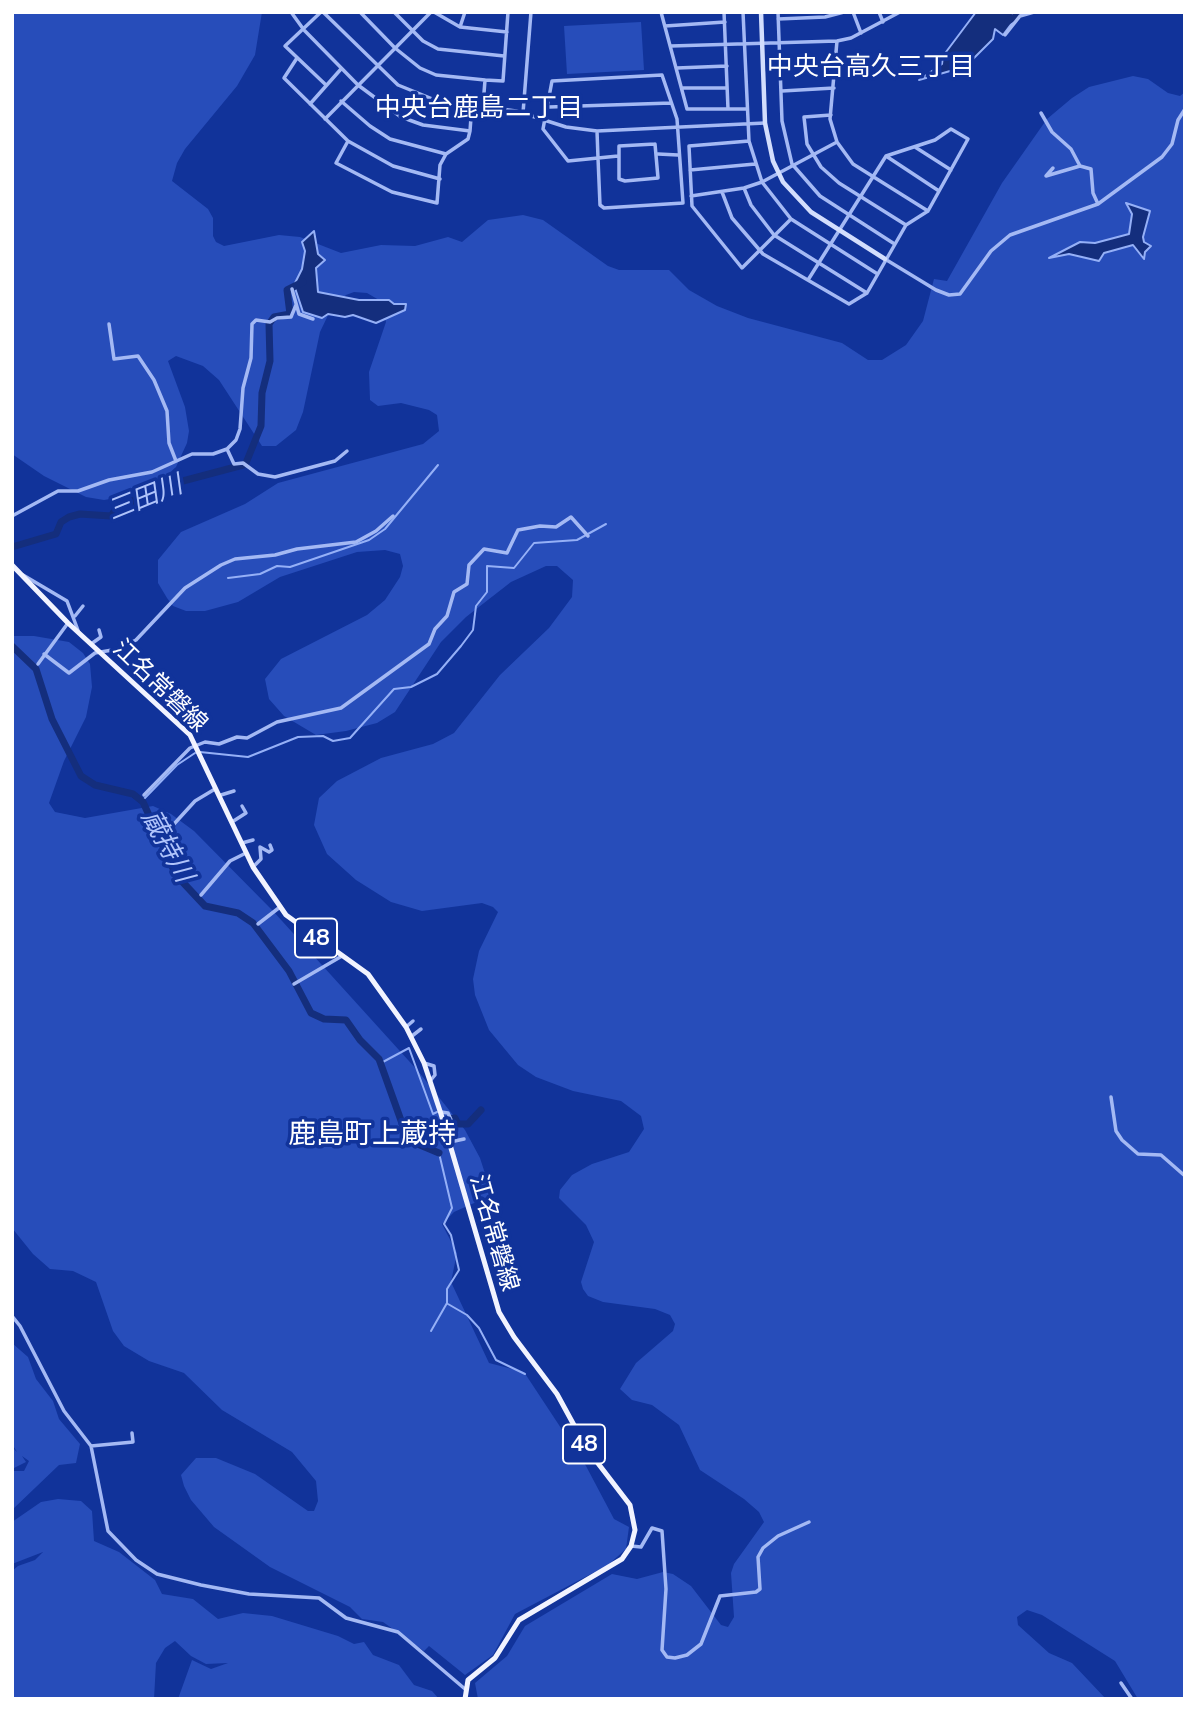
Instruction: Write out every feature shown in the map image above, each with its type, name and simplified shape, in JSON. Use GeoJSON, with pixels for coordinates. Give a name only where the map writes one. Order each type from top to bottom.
{"type":"FeatureCollection","features":[{"type":"Feature","properties":{"kind":"main road","name":"江名常磐線"},"geometry":{"type":"LineString","coordinates":[[12,565],[68,623],[181,725],[200,751],[253,867],[280,907],[299,928],[343,954],[368,974],[412,1036],[444,1122],[495,1303],[514,1337],[557,1394],[587,1449],[630,1505],[635,1530],[631,1546]]}},
{"type":"Feature","properties":{"kind":"main road"},"geometry":{"type":"LineString","coordinates":[[465,1699],[464,1689],[473,1673],[502,1650],[519,1620],[611,1567],[631,1546]]}},
{"type":"Feature","properties":{"kind":"street"},"geometry":{"type":"LineString","coordinates":[[291,12],[304,30],[358,85],[401,117],[423,125],[470,131]]}},
{"type":"Feature","properties":{"kind":"street"},"geometry":{"type":"LineString","coordinates":[[326,85],[285,46],[322,12],[404,89],[422,97],[523,113],[566,127],[597,131],[765,123]]}},
{"type":"Feature","properties":{"kind":"street"},"geometry":{"type":"LineString","coordinates":[[360,12],[395,48],[428,72],[485,80],[503,80],[508,12]]}},
{"type":"Feature","properties":{"kind":"street"},"geometry":{"type":"LineString","coordinates":[[394,12],[412,30],[438,49],[504,55]]}},
{"type":"Feature","properties":{"kind":"street"},"geometry":{"type":"LineString","coordinates":[[325,119],[433,12],[460,27],[507,32]]}},
{"type":"Feature","properties":{"kind":"street"},"geometry":{"type":"LineString","coordinates":[[460,27],[465,12]]}},
{"type":"Feature","properties":{"kind":"street"},"geometry":{"type":"LineString","coordinates":[[523,113],[531,12]]}},
{"type":"Feature","properties":{"kind":"street"},"geometry":{"type":"LineString","coordinates":[[661,12],[687,109],[747,108]]}},
{"type":"Feature","properties":{"kind":"street"},"geometry":{"type":"LineString","coordinates":[[724,12],[728,109]]}},
{"type":"Feature","properties":{"kind":"street"},"geometry":{"type":"LineString","coordinates":[[743,12],[749,141],[762,182],[791,219],[877,274]]}},
{"type":"Feature","properties":{"kind":"street"},"geometry":{"type":"LineString","coordinates":[[761,12],[765,123],[778,172],[799,202],[886,259],[936,290],[949,295],[960,294],[991,251],[1010,235],[1098,204],[1168,150],[1178,120],[1185,109]]}},
{"type":"Feature","properties":{"kind":"street"},"geometry":{"type":"LineString","coordinates":[[778,12],[782,121],[793,165],[820,197],[893,243]]}},
{"type":"Feature","properties":{"kind":"street"},"geometry":{"type":"LineString","coordinates":[[778,19],[825,17],[844,12]]}},
{"type":"Feature","properties":{"kind":"street"},"geometry":{"type":"LineString","coordinates":[[853,12],[861,33]]}},
{"type":"Feature","properties":{"kind":"street"},"geometry":{"type":"LineString","coordinates":[[879,12],[883,22]]}},
{"type":"Feature","properties":{"kind":"street"},"geometry":{"type":"LineString","coordinates":[[671,46],[837,41],[861,33],[900,12]]}},
{"type":"Feature","properties":{"kind":"street"},"geometry":{"type":"LineString","coordinates":[[1005,35],[1020,16],[1034,12]]}},
{"type":"Feature","properties":{"kind":"street"},"geometry":{"type":"LineString","coordinates":[[665,26],[725,22]]}},
{"type":"Feature","properties":{"kind":"street"},"geometry":{"type":"LineString","coordinates":[[837,41],[831,115],[837,142],[853,164],[928,211]]}},
{"type":"Feature","properties":{"kind":"street"},"geometry":{"type":"LineString","coordinates":[[297,58],[284,78],[348,141],[393,166],[440,179]]}},
{"type":"Feature","properties":{"kind":"street"},"geometry":{"type":"LineString","coordinates":[[781,67],[837,64]]}},
{"type":"Feature","properties":{"kind":"street"},"geometry":{"type":"LineString","coordinates":[[677,68],[727,66]]}},
{"type":"Feature","properties":{"kind":"street"},"geometry":{"type":"LineString","coordinates":[[310,104],[342,69]]}},
{"type":"Feature","properties":{"kind":"street"},"geometry":{"type":"LineString","coordinates":[[597,131],[598,158],[600,205],[604,208],[683,203],[677,128],[662,75],[552,81],[543,129],[568,160],[598,158],[618,156]]}},
{"type":"Feature","properties":{"kind":"street"},"geometry":{"type":"LineString","coordinates":[[483,106],[485,80]]}},
{"type":"Feature","properties":{"kind":"street"},"geometry":{"type":"LineString","coordinates":[[682,88],[727,88]]}},
{"type":"Feature","properties":{"kind":"street"},"geometry":{"type":"LineString","coordinates":[[782,91],[834,88]]}},
{"type":"Feature","properties":{"kind":"street"},"geometry":{"type":"LineString","coordinates":[[341,101],[362,121],[390,139],[446,154]]}},
{"type":"Feature","properties":{"kind":"street"},"geometry":{"type":"LineString","coordinates":[[549,107],[671,103]]}},
{"type":"Feature","properties":{"kind":"street"},"geometry":{"type":"LineString","coordinates":[[348,141],[336,163],[392,192],[437,203],[440,165],[446,154],[468,139],[472,104]]}},
{"type":"Feature","properties":{"kind":"street"},"geometry":{"type":"LineString","coordinates":[[1041,113],[1052,132],[1071,149],[1080,166],[1093,172],[1093,193],[1098,204]]}},
{"type":"Feature","properties":{"kind":"street"},"geometry":{"type":"LineString","coordinates":[[831,115],[804,117],[807,144],[813,155],[829,175],[906,225]]}},
{"type":"Feature","properties":{"kind":"street"},"geometry":{"type":"LineString","coordinates":[[722,192],[732,218],[758,250],[808,280],[849,304],[867,293],[893,243],[906,225],[928,211],[968,139],[951,129],[935,140],[886,156],[808,280]]}},
{"type":"Feature","properties":{"kind":"street"},"geometry":{"type":"LineString","coordinates":[[749,141],[689,146],[692,206],[742,268],[791,219]]}},
{"type":"Feature","properties":{"kind":"street"},"geometry":{"type":"LineString","coordinates":[[691,196],[744,188],[762,182],[837,142]]}},
{"type":"Feature","properties":{"kind":"street"},"geometry":{"type":"LineString","coordinates":[[621,145],[657,146],[658,178],[625,181],[619,179],[618,156],[621,145]]}},
{"type":"Feature","properties":{"kind":"street"},"geometry":{"type":"LineString","coordinates":[[915,147],[951,170]]}},
{"type":"Feature","properties":{"kind":"street"},"geometry":{"type":"LineString","coordinates":[[658,154],[678,155]]}},
{"type":"Feature","properties":{"kind":"street"},"geometry":{"type":"LineString","coordinates":[[886,156],[939,191]]}},
{"type":"Feature","properties":{"kind":"street"},"geometry":{"type":"LineString","coordinates":[[691,170],[755,164]]}},
{"type":"Feature","properties":{"kind":"street"},"geometry":{"type":"LineString","coordinates":[[1053,168],[1046,176],[1080,166]]}},
{"type":"Feature","properties":{"kind":"street"},"geometry":{"type":"LineString","coordinates":[[744,188],[751,205],[774,235],[867,293]]}},
{"type":"Feature","properties":{"kind":"street"},"geometry":{"type":"LineString","coordinates":[[292,289],[301,316],[313,319]]}},
{"type":"Feature","properties":{"kind":"street"},"geometry":{"type":"LineString","coordinates":[[12,516],[58,491],[78,491],[109,480],[152,472],[198,453],[213,454],[227,449],[236,440],[240,429],[243,388],[251,358],[251,328],[256,320],[269,322],[293,316],[296,305]]}},
{"type":"Feature","properties":{"kind":"street"},"geometry":{"type":"LineString","coordinates":[[109,324],[114,359],[138,356],[154,380],[167,411],[170,443],[176,461]]}},
{"type":"Feature","properties":{"kind":"street"},"geometry":{"type":"LineString","coordinates":[[227,449],[234,464],[243,463],[258,474],[267,473],[275,477],[335,461],[347,452]]}},
{"type":"Feature","properties":{"kind":"street"},"geometry":{"type":"LineString","coordinates":[[44,654],[69,673],[100,652],[118,649],[136,640],[189,584],[221,565],[235,559],[356,542],[376,531],[393,516]]}},
{"type":"Feature","properties":{"kind":"street"},"geometry":{"type":"LineString","coordinates":[[144,795],[182,753],[200,751],[247,737],[277,722],[341,708],[429,644],[435,629],[447,616],[454,592],[467,584],[473,559],[487,548],[507,552],[517,530],[540,526],[556,527],[571,517],[588,536]]}},
{"type":"Feature","properties":{"kind":"street"},"geometry":{"type":"LineString","coordinates":[[21,574],[61,596],[75,615],[79,633]]}},
{"type":"Feature","properties":{"kind":"street"},"geometry":{"type":"LineString","coordinates":[[75,615],[83,606]]}},
{"type":"Feature","properties":{"kind":"street"},"geometry":{"type":"LineString","coordinates":[[38,664],[68,623]]}},
{"type":"Feature","properties":{"kind":"street"},"geometry":{"type":"LineString","coordinates":[[91,644],[101,637],[99,630]]}},
{"type":"Feature","properties":{"kind":"street"},"geometry":{"type":"LineString","coordinates":[[152,841],[164,835],[195,801],[217,788]]}},
{"type":"Feature","properties":{"kind":"street"},"geometry":{"type":"LineString","coordinates":[[221,795],[234,791]]}},
{"type":"Feature","properties":{"kind":"street"},"geometry":{"type":"LineString","coordinates":[[232,822],[246,813],[242,806]]}},
{"type":"Feature","properties":{"kind":"street"},"geometry":{"type":"LineString","coordinates":[[242,843],[253,840]]}},
{"type":"Feature","properties":{"kind":"street"},"geometry":{"type":"LineString","coordinates":[[253,867],[261,860],[260,847],[269,852],[272,850],[270,845]]}},
{"type":"Feature","properties":{"kind":"street"},"geometry":{"type":"LineString","coordinates":[[201,895],[230,861],[246,853]]}},
{"type":"Feature","properties":{"kind":"street"},"geometry":{"type":"LineString","coordinates":[[258,924],[280,907]]}},
{"type":"Feature","properties":{"kind":"street"},"geometry":{"type":"LineString","coordinates":[[294,984],[327,968],[343,954]]}},
{"type":"Feature","properties":{"kind":"street"},"geometry":{"type":"LineString","coordinates":[[406,1027],[413,1021]]}},
{"type":"Feature","properties":{"kind":"street"},"geometry":{"type":"LineString","coordinates":[[412,1036],[421,1029]]}},
{"type":"Feature","properties":{"kind":"street"},"geometry":{"type":"LineString","coordinates":[[1111,1097],[1114,1123],[1122,1140],[1138,1154],[1161,1155],[1185,1176]]}},
{"type":"Feature","properties":{"kind":"street"},"geometry":{"type":"LineString","coordinates":[[440,1111],[445,1112],[451,1119],[447,1134]]}},
{"type":"Feature","properties":{"kind":"street"},"geometry":{"type":"LineString","coordinates":[[450,1142],[464,1139]]}},
{"type":"Feature","properties":{"kind":"street"},"geometry":{"type":"LineString","coordinates":[[12,1316],[20,1326],[64,1411],[91,1446],[108,1531],[122,1548],[150,1570],[249,1594],[319,1598],[346,1619],[398,1632],[464,1689]]}},
{"type":"Feature","properties":{"kind":"street"},"geometry":{"type":"LineString","coordinates":[[91,1446],[133,1442],[132,1433]]}},
{"type":"Feature","properties":{"kind":"street"},"geometry":{"type":"LineString","coordinates":[[631,1546],[641,1547],[652,1528],[662,1531],[666,1589],[662,1650],[667,1657],[675,1658],[687,1655],[701,1644],[720,1596],[756,1592],[760,1588],[758,1557],[763,1548],[778,1536],[809,1522]]}},
{"type":"Feature","properties":{"kind":"street"},"geometry":{"type":"LineString","coordinates":[[1121,1683],[1132,1699]]}},
{"type":"Feature","properties":{"kind":"shaded area"},"geometry":{"type":"Polygon","coordinates":[[[12,12],[262,12],[255,55],[237,86],[185,149],[177,163],[172,181],[208,209],[213,218],[213,236],[216,242],[224,246],[279,235],[300,237],[341,253],[381,245],[415,246],[448,237],[462,242],[488,220],[523,215],[543,220],[608,266],[619,270],[669,270],[689,290],[717,306],[748,318],[842,343],[868,360],[882,360],[906,345],[923,321],[934,279],[947,281],[1002,183],[1047,119],[1089,87],[1133,76],[1148,79],[1168,93],[1180,96],[1185,92],[1185,1699],[1138,1699],[1115,1661],[1042,1615],[1027,1610],[1017,1617],[1018,1625],[1049,1653],[1072,1663],[1106,1699],[478,1699],[475,1683],[507,1656],[525,1626],[612,1574],[637,1579],[663,1572],[673,1574],[691,1586],[721,1625],[728,1627],[734,1617],[731,1573],[734,1564],[764,1522],[759,1512],[744,1499],[700,1470],[679,1425],[652,1405],[632,1400],[620,1389],[636,1363],[673,1331],[675,1324],[670,1315],[655,1309],[603,1302],[588,1296],[583,1289],[581,1282],[594,1242],[586,1225],[559,1198],[560,1190],[572,1175],[592,1164],[629,1152],[644,1129],[641,1116],[621,1101],[573,1091],[536,1077],[518,1065],[489,1030],[475,995],[473,979],[479,951],[498,912],[493,907],[482,903],[422,911],[391,902],[356,880],[327,854],[314,825],[319,798],[337,781],[381,758],[433,744],[454,733],[500,675],[549,628],[572,597],[573,580],[557,566],[546,566],[511,582],[466,617],[441,642],[395,712],[377,723],[316,735],[284,716],[269,699],[265,679],[281,659],[367,615],[385,600],[400,577],[403,566],[400,554],[385,550],[357,552],[280,577],[238,602],[205,611],[186,611],[173,606],[167,598],[158,583],[158,560],[181,532],[245,504],[278,483],[423,444],[439,431],[437,415],[429,410],[401,403],[378,406],[370,400],[369,372],[386,322],[379,300],[367,293],[354,292],[346,295],[331,309],[320,332],[303,412],[296,430],[276,446],[262,446],[219,380],[203,366],[176,356],[168,361],[185,407],[189,431],[187,443],[176,467],[154,487],[133,495],[104,500],[86,497],[44,476],[12,454],[12,12]]]}},
{"type":"Feature","properties":{"kind":"shaded area"},"geometry":{"type":"Polygon","coordinates":[[[976,12],[1012,12],[1015,19],[1003,35],[995,29],[993,39],[972,60],[961,62],[957,69],[919,80],[942,64],[943,56],[976,12]]]}},
{"type":"Feature","properties":{"kind":"shaded area"},"geometry":{"type":"Polygon","coordinates":[[[641,22],[644,70],[567,74],[564,26],[641,22]]]}},
{"type":"Feature","properties":{"kind":"shaded area"},"geometry":{"type":"Polygon","coordinates":[[[1126,203],[1150,211],[1143,237],[1144,242],[1151,246],[1145,252],[1144,259],[1133,245],[1104,253],[1099,261],[1069,254],[1049,258],[1080,242],[1095,243],[1129,234],[1132,214],[1126,203]]]}},
{"type":"Feature","properties":{"kind":"shaded area"},"geometry":{"type":"Polygon","coordinates":[[[314,231],[318,254],[325,260],[316,268],[318,292],[359,300],[389,300],[394,304],[406,304],[405,310],[376,323],[353,315],[345,317],[328,314],[322,318],[303,312],[294,285],[302,269],[305,251],[302,242],[314,231]]]}},
{"type":"Feature","properties":{"kind":"shaded area"},"geometry":{"type":"Polygon","coordinates":[[[12,636],[34,636],[69,642],[83,653],[90,664],[92,687],[86,717],[64,761],[49,803],[55,812],[85,818],[153,806],[171,814],[194,831],[273,911],[418,1071],[465,1130],[480,1158],[492,1195],[454,1212],[442,1224],[457,1253],[451,1282],[489,1363],[524,1372],[586,1466],[614,1519],[629,1527],[626,1549],[608,1565],[515,1614],[493,1655],[465,1675],[429,1646],[424,1651],[383,1622],[362,1619],[350,1607],[270,1567],[214,1527],[191,1500],[181,1475],[196,1458],[216,1458],[255,1474],[308,1511],[314,1511],[318,1501],[316,1481],[292,1452],[222,1410],[184,1373],[149,1361],[124,1346],[113,1331],[96,1282],[73,1271],[50,1269],[33,1254],[12,1228],[12,636]]]}},
{"type":"Feature","properties":{"kind":"shaded area"},"geometry":{"type":"Polygon","coordinates":[[[12,1343],[28,1357],[36,1379],[53,1401],[59,1419],[80,1444],[76,1463],[59,1465],[12,1510],[12,1471],[24,1471],[29,1461],[22,1456],[26,1462],[12,1469],[12,1447],[17,1452],[12,1444],[12,1343]]]}},
{"type":"Feature","properties":{"kind":"shaded area"},"geometry":{"type":"Polygon","coordinates":[[[58,1499],[81,1501],[92,1511],[94,1541],[119,1552],[155,1580],[162,1594],[193,1599],[218,1619],[243,1613],[272,1616],[338,1636],[354,1644],[364,1642],[373,1655],[399,1665],[414,1685],[432,1691],[439,1699],[178,1699],[192,1660],[211,1669],[228,1663],[206,1664],[191,1656],[175,1641],[165,1648],[156,1663],[154,1699],[12,1699],[12,1571],[35,1560],[43,1552],[12,1564],[12,1522],[41,1502],[58,1499]]]}},
{"type":"Feature","properties":{"kind":"waterway"},"geometry":{"type":"LineString","coordinates":[[1008,21],[1023,12]]}},
{"type":"Feature","properties":{"kind":"waterway","name":"三田川"},"geometry":{"type":"LineString","coordinates":[[246,463],[261,426],[262,393],[270,361],[269,324],[274,317],[290,314],[287,290],[303,282]]}},
{"type":"Feature","properties":{"kind":"waterway","name":"三田川"},"geometry":{"type":"LineString","coordinates":[[12,547],[56,534],[61,522],[69,517],[80,514],[111,516],[116,509],[164,486],[243,465]]}},
{"type":"Feature","properties":{"kind":"waterway"},"geometry":{"type":"LineString","coordinates":[[228,578],[260,574],[277,566],[290,567],[369,540],[385,529],[438,465]]}},
{"type":"Feature","properties":{"kind":"waterway"},"geometry":{"type":"LineString","coordinates":[[200,752],[248,757],[298,737],[323,736],[333,741],[350,738],[394,689],[411,687],[437,674],[461,646],[473,630],[476,606],[487,592],[487,566],[514,568],[534,543],[577,540],[606,524]]}},
{"type":"Feature","properties":{"kind":"waterway","name":"蔵持川"},"geometry":{"type":"LineString","coordinates":[[12,646],[36,669],[52,719],[81,776],[95,785],[133,794],[143,802],[176,875],[205,906],[238,913],[253,923],[289,971],[311,1013],[324,1019],[346,1020],[360,1040],[379,1059],[408,1140],[439,1153]]}},
{"type":"Feature","properties":{"kind":"waterway"},"geometry":{"type":"LineString","coordinates":[[142,801],[177,765],[195,753]]}},
{"type":"Feature","properties":{"kind":"waterway"},"geometry":{"type":"LineString","coordinates":[[381,1063],[409,1048],[433,1114],[437,1112]]}},
{"type":"Feature","properties":{"kind":"waterway"},"geometry":{"type":"LineString","coordinates":[[408,1140],[448,1119],[455,1118],[458,1124],[468,1124],[481,1110]]}},
{"type":"Feature","properties":{"kind":"waterway"},"geometry":{"type":"LineString","coordinates":[[431,1331],[447,1303],[447,1289],[459,1270],[451,1235],[444,1224],[452,1208],[439,1153]]}},
{"type":"Feature","properties":{"kind":"waterway"},"geometry":{"type":"LineString","coordinates":[[448,1304],[467,1315],[479,1328],[496,1360],[525,1374]]}},
{"type":"Feature","properties":{"kind":"district","name":"中央台高久三丁目"},"geometry":{"type":"Point","coordinates":[871,67]}},
{"type":"Feature","properties":{"kind":"district","name":"中央台鹿島二丁目"},"geometry":{"type":"Point","coordinates":[479,108]}},
{"type":"Feature","properties":{"kind":"district","name":"鹿島町上蔵持"},"geometry":{"type":"Point","coordinates":[372,1135]}}]}
